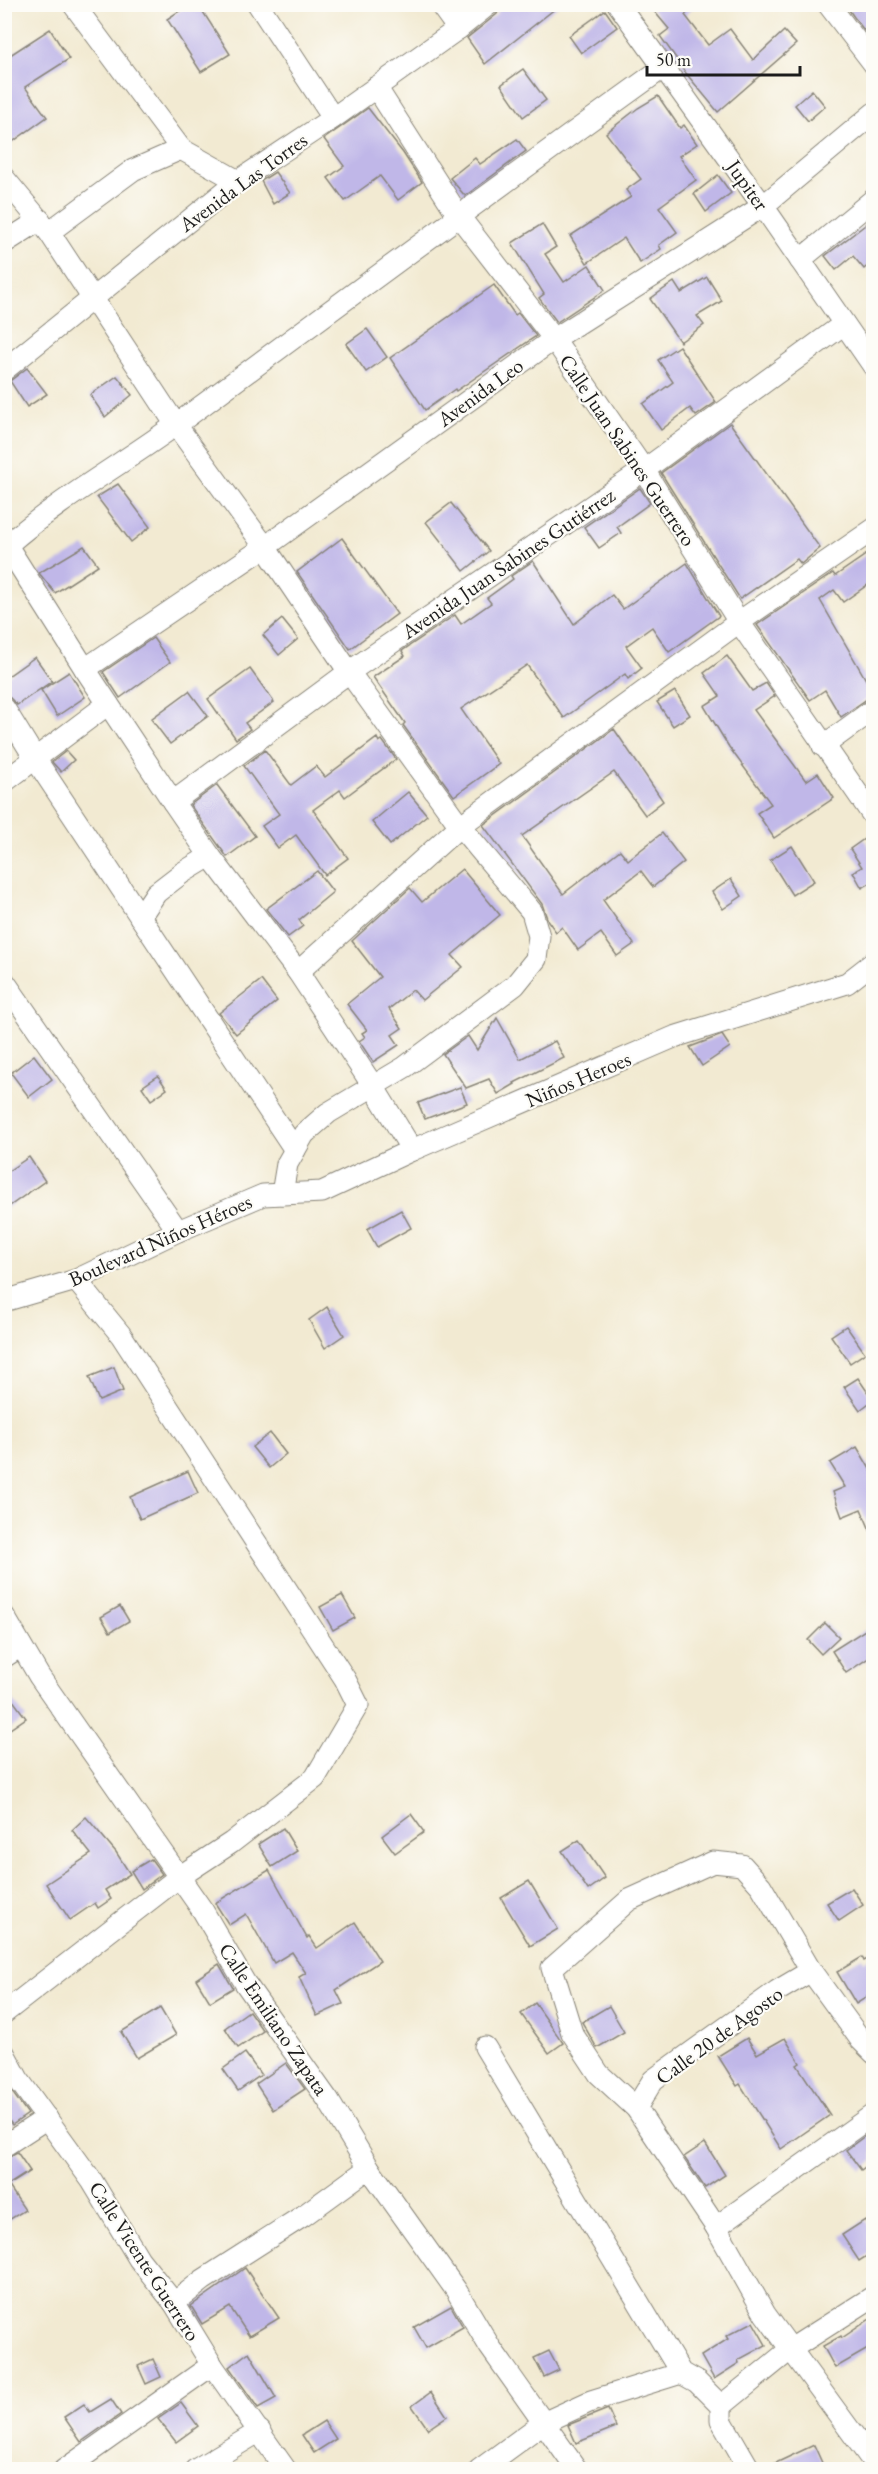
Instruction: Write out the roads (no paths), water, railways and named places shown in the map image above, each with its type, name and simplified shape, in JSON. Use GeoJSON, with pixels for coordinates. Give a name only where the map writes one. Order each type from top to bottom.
{"type":"FeatureCollection","features":[{"type":"Feature","properties":{"kind":"street"},"geometry":{"type":"LineString","coordinates":[[73,4],[181,149],[238,181]]}},
{"type":"Feature","properties":{"kind":"street"},"geometry":{"type":"LineString","coordinates":[[258,4],[333,118]]}},
{"type":"Feature","properties":{"kind":"street"},"geometry":{"type":"LineString","coordinates":[[440,4],[458,30]]}},
{"type":"Feature","properties":{"kind":"street","name":"Avenida Las Torres"},"geometry":{"type":"LineString","coordinates":[[4,370],[238,181],[333,118],[458,30],[489,4]]}},
{"type":"Feature","properties":{"kind":"street","name":"Jupiter"},"geometry":{"type":"LineString","coordinates":[[618,4],[763,206],[873,367]]}},
{"type":"Feature","properties":{"kind":"street"},"geometry":{"type":"LineString","coordinates":[[828,4],[873,64]]}},
{"type":"Feature","properties":{"kind":"street"},"geometry":{"type":"LineString","coordinates":[[411,1150],[373,1086],[298,972],[210,856],[173,802],[85,669],[6,543],[176,425],[458,215],[664,68]]}},
{"type":"Feature","properties":{"kind":"street","name":"Calle Juan Sabines Guerrero"},"geometry":{"type":"LineString","coordinates":[[376,87],[458,215],[554,339],[644,470],[739,622],[873,818]]}},
{"type":"Feature","properties":{"kind":"street","name":"Avenida Leo"},"geometry":{"type":"LineString","coordinates":[[85,669],[265,547],[554,339],[763,206],[873,113]]}},
{"type":"Feature","properties":{"kind":"street"},"geometry":{"type":"LineString","coordinates":[[4,243],[44,226],[133,170],[181,149]]}},
{"type":"Feature","properties":{"kind":"street"},"geometry":{"type":"LineString","coordinates":[[4,178],[44,226],[176,425],[265,547],[349,672],[459,826],[532,912],[539,936],[536,959],[515,986],[405,1067],[328,1113],[304,1134],[287,1164],[282,1194]]}},
{"type":"Feature","properties":{"kind":"street"},"geometry":{"type":"LineString","coordinates":[[800,260],[873,198]]}},
{"type":"Feature","properties":{"kind":"street","name":"Avenida Juan Sabines Gutiérrez"},"geometry":{"type":"LineString","coordinates":[[173,802],[349,672],[644,470],[844,324]]}},
{"type":"Feature","properties":{"kind":"street"},"geometry":{"type":"LineString","coordinates":[[298,972],[459,826],[739,622],[873,529]]}},
{"type":"Feature","properties":{"kind":"street"},"geometry":{"type":"LineString","coordinates":[[4,782],[108,704]]}},
{"type":"Feature","properties":{"kind":"street"},"geometry":{"type":"LineString","coordinates":[[4,708],[36,760],[295,1150]]}},
{"type":"Feature","properties":{"kind":"street"},"geometry":{"type":"LineString","coordinates":[[823,746],[873,709]]}},
{"type":"Feature","properties":{"kind":"street"},"geometry":{"type":"LineString","coordinates":[[140,917],[156,893],[182,873],[210,856]]}},
{"type":"Feature","properties":{"kind":"street","name":"Niños Heroes"},"geometry":{"type":"LineString","coordinates":[[282,1194],[322,1192],[411,1150],[674,1037],[847,983],[873,962]]}},
{"type":"Feature","properties":{"kind":"street"},"geometry":{"type":"LineString","coordinates":[[4,981],[178,1231]]}},
{"type":"Feature","properties":{"kind":"street","name":"Boulevard Niños Héroes"},"geometry":{"type":"LineString","coordinates":[[4,1301],[76,1280],[178,1231],[263,1195],[282,1194]]}},
{"type":"Feature","properties":{"kind":"street"},"geometry":{"type":"LineString","coordinates":[[4,2013],[179,1877],[231,1843],[315,1778],[358,1705],[345,1680],[121,1335],[76,1280]]}},
{"type":"Feature","properties":{"kind":"street","name":"Calle Emiliano Zapata"},"geometry":{"type":"LineString","coordinates":[[4,1616],[13,1651],[39,1676],[103,1764],[124,1800],[204,1911],[245,1983],[328,2100],[369,2168],[456,2290],[489,2348],[577,2469]]}},
{"type":"Feature","properties":{"kind":"street"},"geometry":{"type":"LineString","coordinates":[[873,2053],[861,2040],[812,1971],[761,1886],[742,1865],[713,1862],[629,1900],[552,1968],[572,2033],[599,2074],[636,2108],[716,2227],[765,2314],[873,2463]]}},
{"type":"Feature","properties":{"kind":"street","name":"Calle 20 de Agosto"},"geometry":{"type":"LineString","coordinates":[[636,2108],[653,2080],[777,1991],[812,1971]]}},
{"type":"Feature","properties":{"kind":"street"},"geometry":{"type":"LineString","coordinates":[[484,2047],[681,2373],[697,2382],[722,2406]]}},
{"type":"Feature","properties":{"kind":"street","name":"Calle Vicente Guerrero"},"geometry":{"type":"LineString","coordinates":[[4,2053],[18,2079],[108,2206],[139,2259],[174,2303],[212,2365],[286,2469]]}},
{"type":"Feature","properties":{"kind":"street"},"geometry":{"type":"LineString","coordinates":[[716,2227],[873,2114]]}},
{"type":"Feature","properties":{"kind":"street"},"geometry":{"type":"LineString","coordinates":[[4,2146],[47,2118]]}},
{"type":"Feature","properties":{"kind":"street"},"geometry":{"type":"LineString","coordinates":[[174,2303],[203,2280],[303,2216],[369,2168]]}},
{"type":"Feature","properties":{"kind":"street"},"geometry":{"type":"LineString","coordinates":[[750,2469],[721,2420],[722,2406],[791,2349],[873,2296]]}},
{"type":"Feature","properties":{"kind":"street"},"geometry":{"type":"LineString","coordinates":[[64,2469],[212,2365]]}},
{"type":"Feature","properties":{"kind":"street"},"geometry":{"type":"LineString","coordinates":[[479,2469],[543,2423],[591,2401],[681,2373]]}},
{"type":"Feature","properties":{"kind":"street"},"geometry":{"type":"LineString","coordinates":[[195,2469],[260,2431]]}}]}
